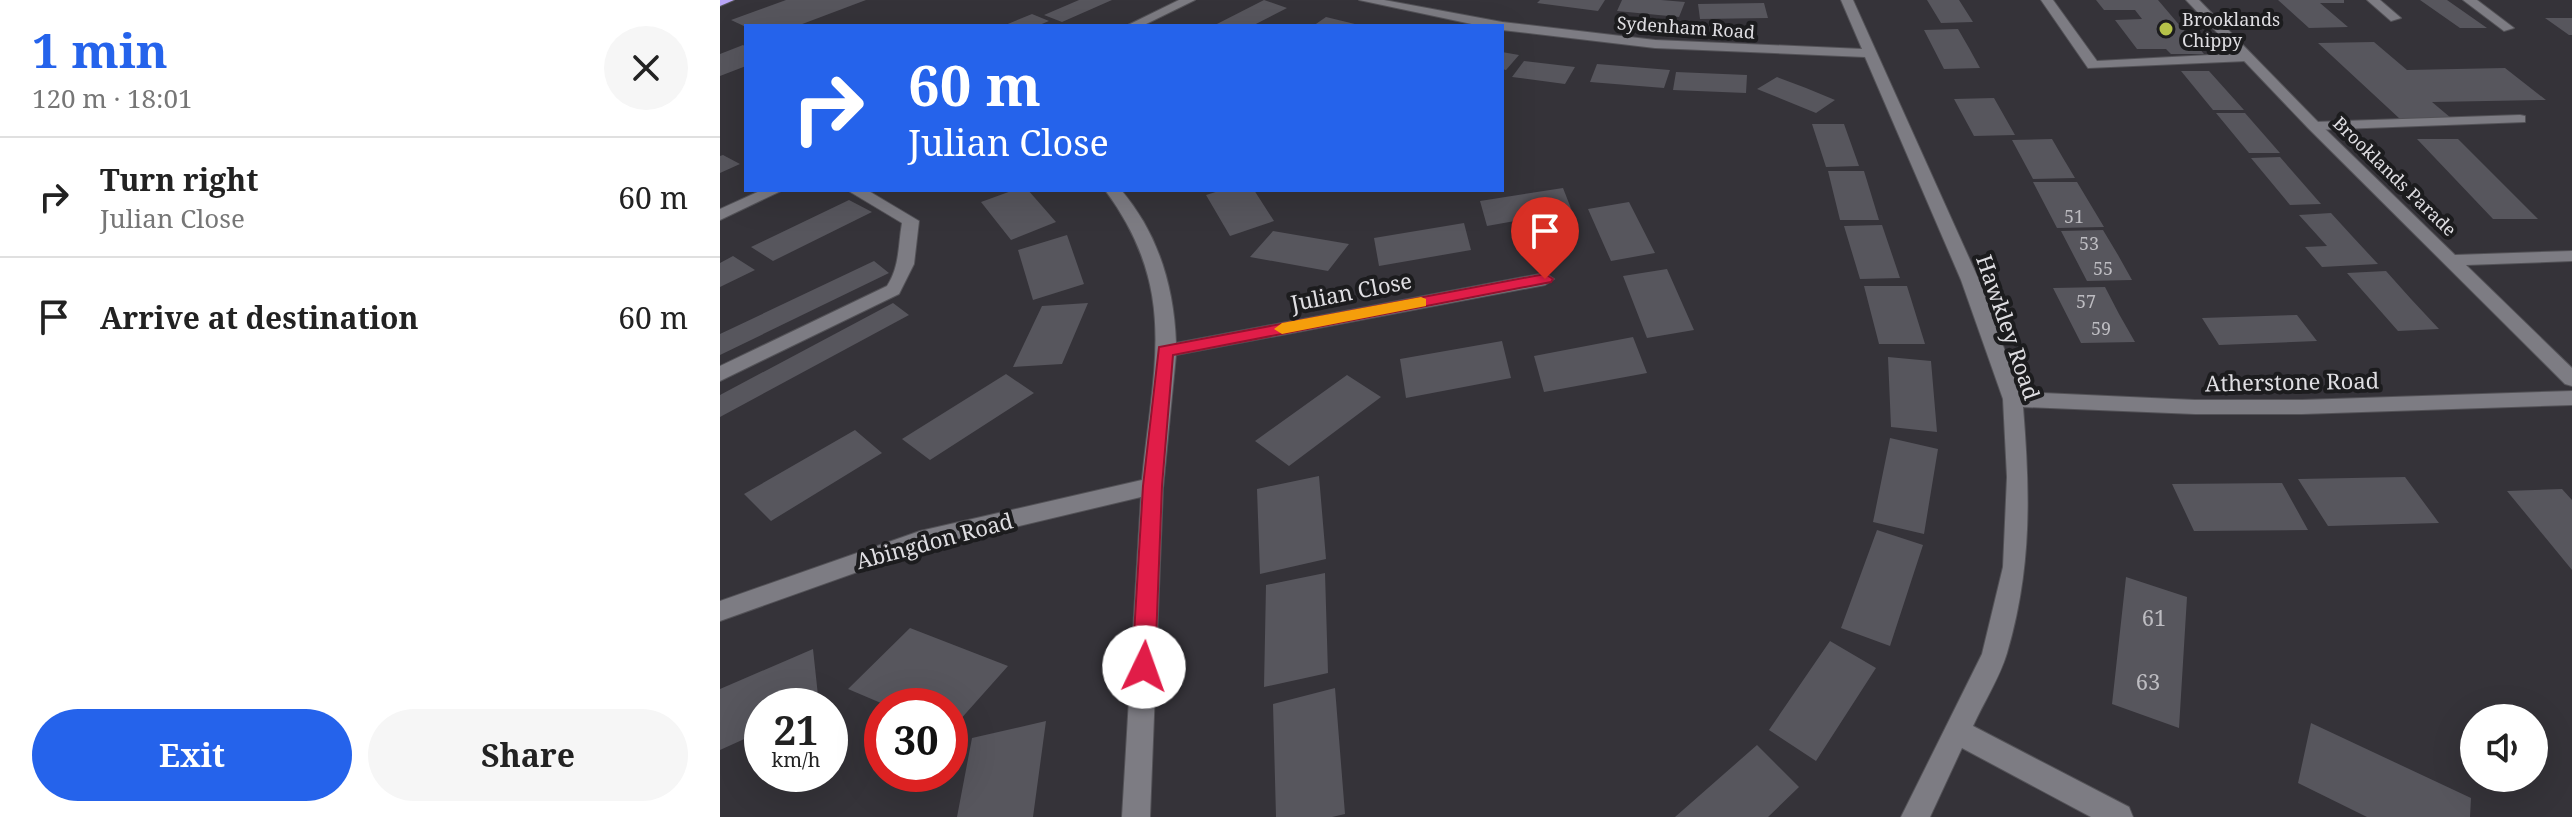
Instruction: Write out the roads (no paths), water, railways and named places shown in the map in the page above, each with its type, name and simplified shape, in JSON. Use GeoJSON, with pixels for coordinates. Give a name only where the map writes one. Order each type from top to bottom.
{"type":"FeatureCollection","features":[{"type":"Feature","properties":{"kind":"highway"},"geometry":{"type":"LineString","coordinates":[[720,2],[727,0]]}},
{"type":"Feature","properties":{"kind":"street"},"geometry":{"type":"LineString","coordinates":[[1136,24],[1189,0]]}},
{"type":"Feature","properties":{"kind":"street","name":"Sydenham Road"},"geometry":{"type":"LineString","coordinates":[[1365,0],[1491,24]]}},
{"type":"Feature","properties":{"kind":"street","name":"Hawkley Road"},"geometry":{"type":"LineString","coordinates":[[1847,0],[1970,280],[2013,399],[2018,477],[2015,567],[1994,655],[1915,817]]}},
{"type":"Feature","properties":{"kind":"street"},"geometry":{"type":"LineString","coordinates":[[2047,0],[2093,65],[2247,57]]}},
{"type":"Feature","properties":{"kind":"street","name":"Brooklands Parade"},"geometry":{"type":"LineString","coordinates":[[2192,0],[2314,126],[2572,379]]}},
{"type":"Feature","properties":{"kind":"street"},"geometry":{"type":"LineString","coordinates":[[2373,0],[2395,18]]}},
{"type":"Feature","properties":{"kind":"street"},"geometry":{"type":"LineString","coordinates":[[2469,0],[2508,28]]}},
{"type":"Feature","properties":{"kind":"street","name":"Sydenham Road"},"geometry":{"type":"LineString","coordinates":[[1504,26],[1655,44],[1869,53]]}},
{"type":"Feature","properties":{"kind":"street"},"geometry":{"type":"LineString","coordinates":[[2314,126],[2520,119]]}},
{"type":"Feature","properties":{"kind":"street"},"geometry":{"type":"LineString","coordinates":[[720,215],[771,192]]}},
{"type":"Feature","properties":{"kind":"street"},"geometry":{"type":"LineString","coordinates":[[720,374],[893,290],[907,270],[906,243],[911,221],[859,192]]}},
{"type":"Feature","properties":{"kind":"street"},"geometry":{"type":"LineString","coordinates":[[1114,192],[1143,234],[1154,266],[1163,301],[1165,351],[1152,486],[1136,817]]}},
{"type":"Feature","properties":{"kind":"street"},"geometry":{"type":"LineString","coordinates":[[2454,260],[2572,256]]}},
{"type":"Feature","properties":{"kind":"street","name":"Julian Close"},"geometry":{"type":"LineString","coordinates":[[1165,351],[1545,279]]}},
{"type":"Feature","properties":{"kind":"street","name":"Atherstone Road"},"geometry":{"type":"LineString","coordinates":[[2013,399],[2195,407],[2302,407],[2572,398]]}},
{"type":"Feature","properties":{"kind":"street","name":"Abingdon Road"},"geometry":{"type":"LineString","coordinates":[[720,611],[920,540],[1152,486]]}},
{"type":"Feature","properties":{"kind":"street"},"geometry":{"type":"LineString","coordinates":[[1959,732],[2119,817]]}},
{"type":"Feature","properties":{"kind":"place","name":"Brooklands Chippy"},"geometry":{"type":"Point","coordinates":[2166,29]}}]}
